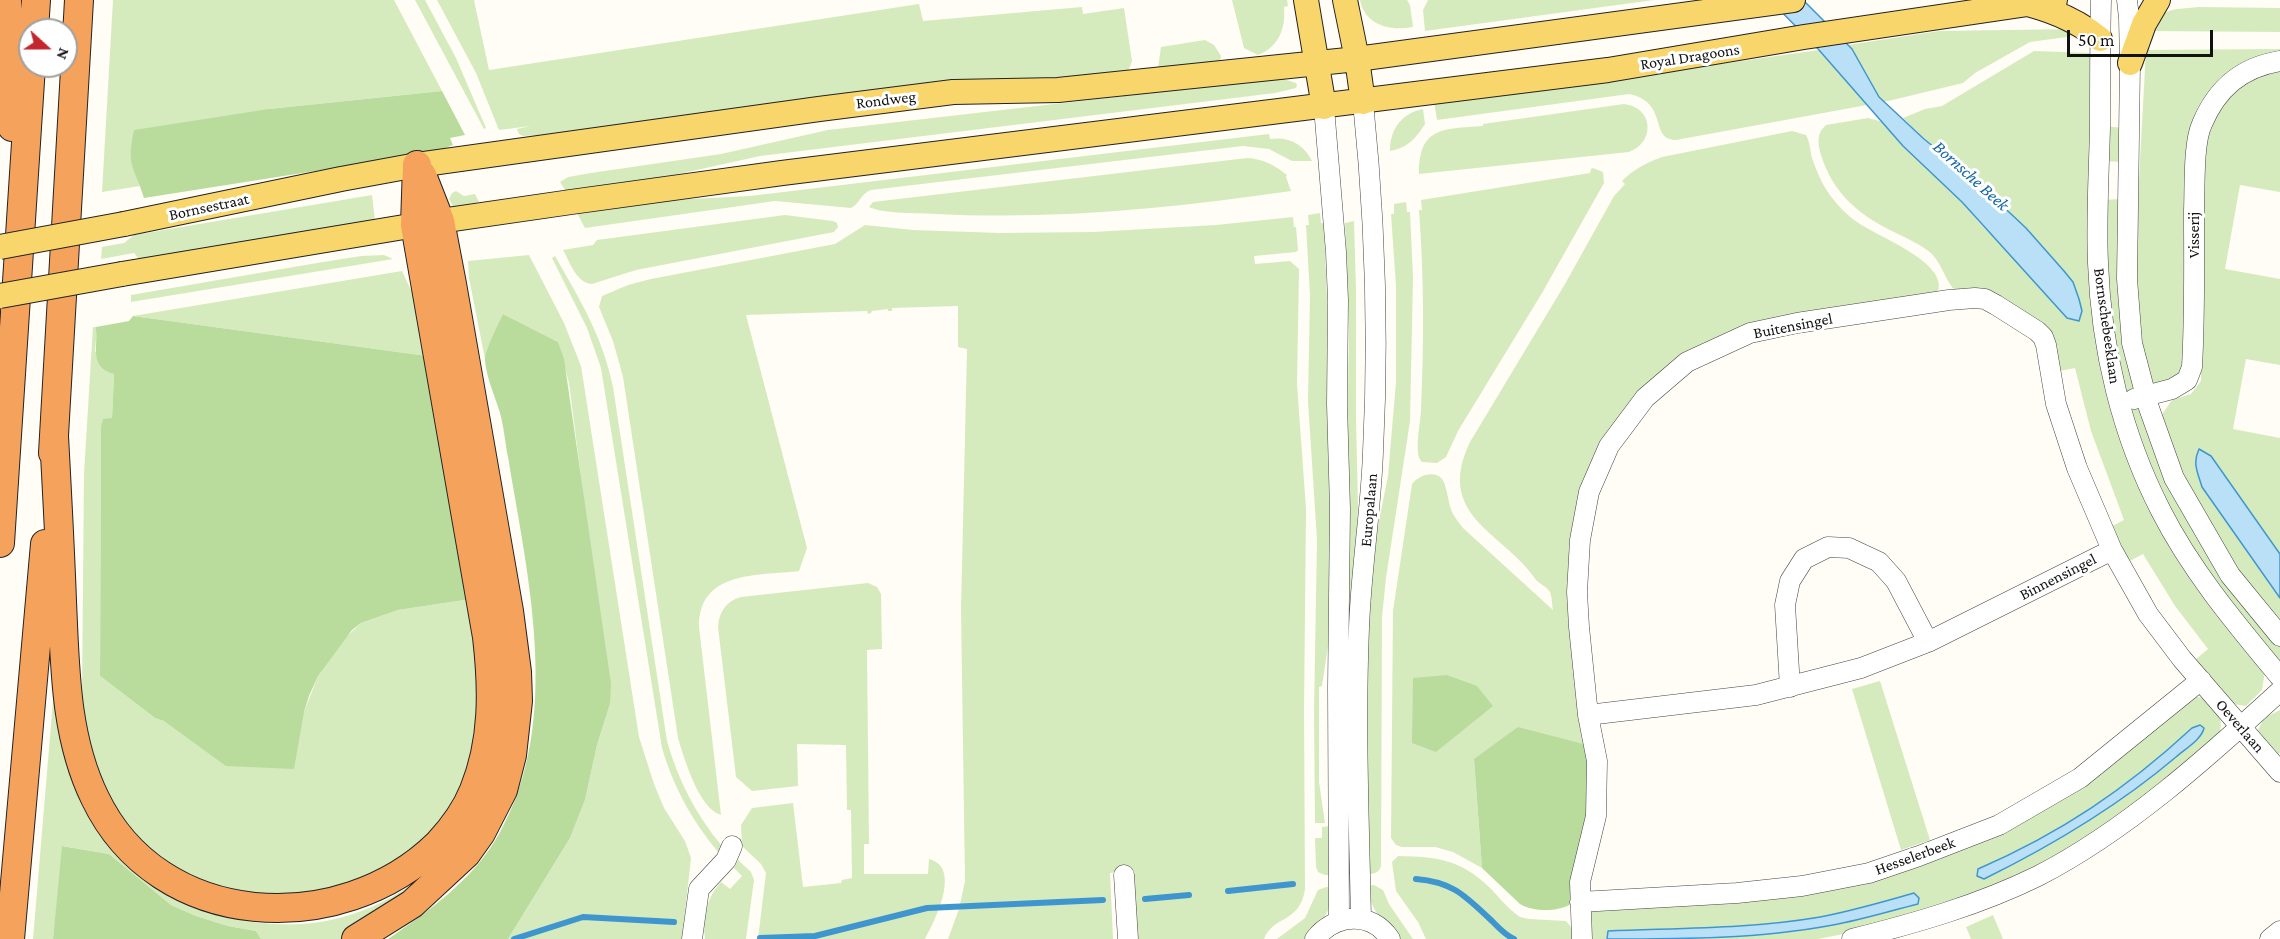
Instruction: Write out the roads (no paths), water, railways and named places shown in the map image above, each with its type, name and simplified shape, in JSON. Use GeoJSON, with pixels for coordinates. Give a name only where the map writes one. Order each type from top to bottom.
{"type":"FeatureCollection","features":[{"type":"Feature","properties":{"kind":"highway"},"geometry":{"type":"LineString","coordinates":[[0,543],[10,241],[8,0]]}},
{"type":"Feature","properties":{"kind":"highway"},"geometry":{"type":"LineString","coordinates":[[35,18],[36,0]]}},
{"type":"Feature","properties":{"kind":"highway"},"geometry":{"type":"LineString","coordinates":[[10,939],[54,436],[79,0]]}},
{"type":"Feature","properties":{"kind":"highway"},"geometry":{"type":"LineString","coordinates":[[10,241],[30,78]]}},
{"type":"Feature","properties":{"kind":"highway"},"geometry":{"type":"LineString","coordinates":[[54,436],[65,670],[72,727],[94,798],[113,829],[137,858],[163,879],[193,896],[227,909],[268,916],[300,916],[331,911],[364,900],[400,880],[424,861],[455,825],[474,790],[487,746],[492,708],[487,637],[417,165]]}},
{"type":"Feature","properties":{"kind":"highway"},"geometry":{"type":"LineString","coordinates":[[356,939],[412,904],[466,854],[482,833],[503,789],[512,755],[518,701],[517,672],[509,611],[427,223]]}},
{"type":"Feature","properties":{"kind":"main road"},"geometry":{"type":"LineString","coordinates":[[0,296],[122,273],[485,214],[782,173],[1324,107],[1306,0]]}},
{"type":"Feature","properties":{"kind":"main road"},"geometry":{"type":"LineString","coordinates":[[1345,0],[1363,102]]}},
{"type":"Feature","properties":{"kind":"main road","name":"Royal Dragoons"},"geometry":{"type":"LineString","coordinates":[[1324,107],[1608,70],[1804,37],[2055,0]]}},
{"type":"Feature","properties":{"kind":"main road"},"geometry":{"type":"LineString","coordinates":[[2130,63],[2144,24],[2158,0]]}},
{"type":"Feature","properties":{"kind":"main road"},"geometry":{"type":"LineString","coordinates":[[1357,59],[1782,2]]}},
{"type":"Feature","properties":{"kind":"main road"},"geometry":{"type":"LineString","coordinates":[[2025,4],[2050,10],[2074,21],[2100,39]]}},
{"type":"Feature","properties":{"kind":"main road","name":"Rondweg"},"geometry":{"type":"LineString","coordinates":[[417,165],[952,92],[1058,90],[1357,59]]}},
{"type":"Feature","properties":{"kind":"main road","name":"Bornsestraat"},"geometry":{"type":"LineString","coordinates":[[10,241],[124,224],[417,165]]}},
{"type":"Feature","properties":{"kind":"street","name":"Bornschebeeklaan"},"geometry":{"type":"LineString","coordinates":[[2101,0],[2098,264],[2106,343],[2119,402],[2137,457],[2178,541],[2210,589],[2280,677]]}},
{"type":"Feature","properties":{"kind":"street","name":"Bornschebeeklaan"},"geometry":{"type":"LineString","coordinates":[[2127,0],[2130,63],[2127,279],[2132,343],[2145,396],[2174,478],[2229,575],[2280,636]]}},
{"type":"Feature","properties":{"kind":"street","name":"Visserij"},"geometry":{"type":"LineString","coordinates":[[2119,402],[2172,389],[2187,380],[2193,367],[2195,172],[2200,126],[2219,93],[2233,80],[2261,64],[2280,61]]}},
{"type":"Feature","properties":{"kind":"street","name":"Europalaan"},"geometry":{"type":"LineString","coordinates":[[1361,919],[1357,802],[1359,632],[1361,585],[1372,474],[1376,344],[1376,273],[1363,102]]}},
{"type":"Feature","properties":{"kind":"street","name":"Europalaan"},"geometry":{"type":"LineString","coordinates":[[1324,107],[1338,300],[1339,921]]}},
{"type":"Feature","properties":{"kind":"street","name":"Buitensingel"},"geometry":{"type":"LineString","coordinates":[[1582,939],[1580,882],[1596,816],[1597,761],[1588,715],[1577,592],[1580,540],[1589,492],[1609,446],[1645,398],[1687,362],[1750,333],[1797,323],[1949,300],[1985,299],[2043,337],[2056,404],[2073,458],[2112,550]]}},
{"type":"Feature","properties":{"kind":"street"},"geometry":{"type":"LineString","coordinates":[[1790,687],[1785,605],[1790,581],[1804,559],[1828,547],[1850,548],[1879,562],[1896,581],[1928,642]]}},
{"type":"Feature","properties":{"kind":"street","name":"Binnensingel"},"geometry":{"type":"LineString","coordinates":[[1588,715],[1756,695],[1861,668],[1928,642],[2112,550],[2148,614],[2201,680]]}},
{"type":"Feature","properties":{"kind":"street","name":"Oeverlaan"},"geometry":{"type":"LineString","coordinates":[[2201,680],[2280,772]]}},
{"type":"Feature","properties":{"kind":"street","name":"Hesselerbeek"},"geometry":{"type":"LineString","coordinates":[[1580,908],[1802,886],[1869,873],[1919,856],[1999,825],[2080,778],[2201,680]]}},
{"type":"Feature","properties":{"kind":"street"},"geometry":{"type":"LineString","coordinates":[[1852,939],[1915,923],[1953,910],[2038,875],[2092,843],[2157,799],[2280,691]]}},
{"type":"Feature","properties":{"kind":"street"},"geometry":{"type":"LineString","coordinates":[[692,939],[699,889],[726,860],[732,846]]}},
{"type":"Feature","properties":{"kind":"street"},"geometry":{"type":"LineString","coordinates":[[1124,875],[1128,939]]}},
{"type":"Feature","properties":{"kind":"street"},"geometry":{"type":"LineString","coordinates":[[1315,939],[1322,930],[1339,921],[1361,919],[1379,927],[1390,939]]}},
{"type":"Feature","properties":{"kind":"street"},"geometry":{"type":"LineString","coordinates":[[2271,939],[2280,931]]}},
{"type":"Feature","properties":{"kind":"water"},"geometry":{"type":"Polygon","coordinates":[[[1770,0],[1803,0],[1852,49],[1879,97],[2026,228],[2073,282],[2082,311],[2079,321],[2067,318],[1962,202],[1903,146],[1819,50],[1770,0]]]}},
{"type":"Feature","properties":{"kind":"water"},"geometry":{"type":"Polygon","coordinates":[[[2199,449],[2211,456],[2280,554],[2280,598],[2202,487],[2196,464],[2199,449]]]}},
{"type":"Feature","properties":{"kind":"water"},"geometry":{"type":"Polygon","coordinates":[[[2200,725],[2204,728],[2203,732],[2193,744],[2108,809],[2010,866],[1984,879],[1977,876],[1978,869],[2065,825],[2091,808],[2142,771],[2192,728],[2200,725]]]}},
{"type":"Feature","properties":{"kind":"water"},"geometry":{"type":"Polygon","coordinates":[[[1914,893],[1919,898],[1918,904],[1854,921],[1805,930],[1720,937],[1607,939],[1608,931],[1741,926],[1794,921],[1856,909],[1914,893]]]}},
{"type":"Feature","properties":{"kind":"waterway"},"geometry":{"type":"LineString","coordinates":[[1416,879],[1450,887],[1514,939]]}},
{"type":"Feature","properties":{"kind":"waterway"},"geometry":{"type":"LineString","coordinates":[[1228,891],[1293,884]]}},
{"type":"Feature","properties":{"kind":"waterway"},"geometry":{"type":"LineString","coordinates":[[1145,899],[1189,895]]}},
{"type":"Feature","properties":{"kind":"waterway"},"geometry":{"type":"LineString","coordinates":[[760,938],[815,936],[927,908],[1103,900]]}},
{"type":"Feature","properties":{"kind":"waterway"},"geometry":{"type":"LineString","coordinates":[[514,939],[583,917],[674,922]]}},
{"type":"Feature","properties":{"kind":"water label","name":"Bornsche Beek"},"geometry":{"type":"Point","coordinates":[1971,176]}}]}
